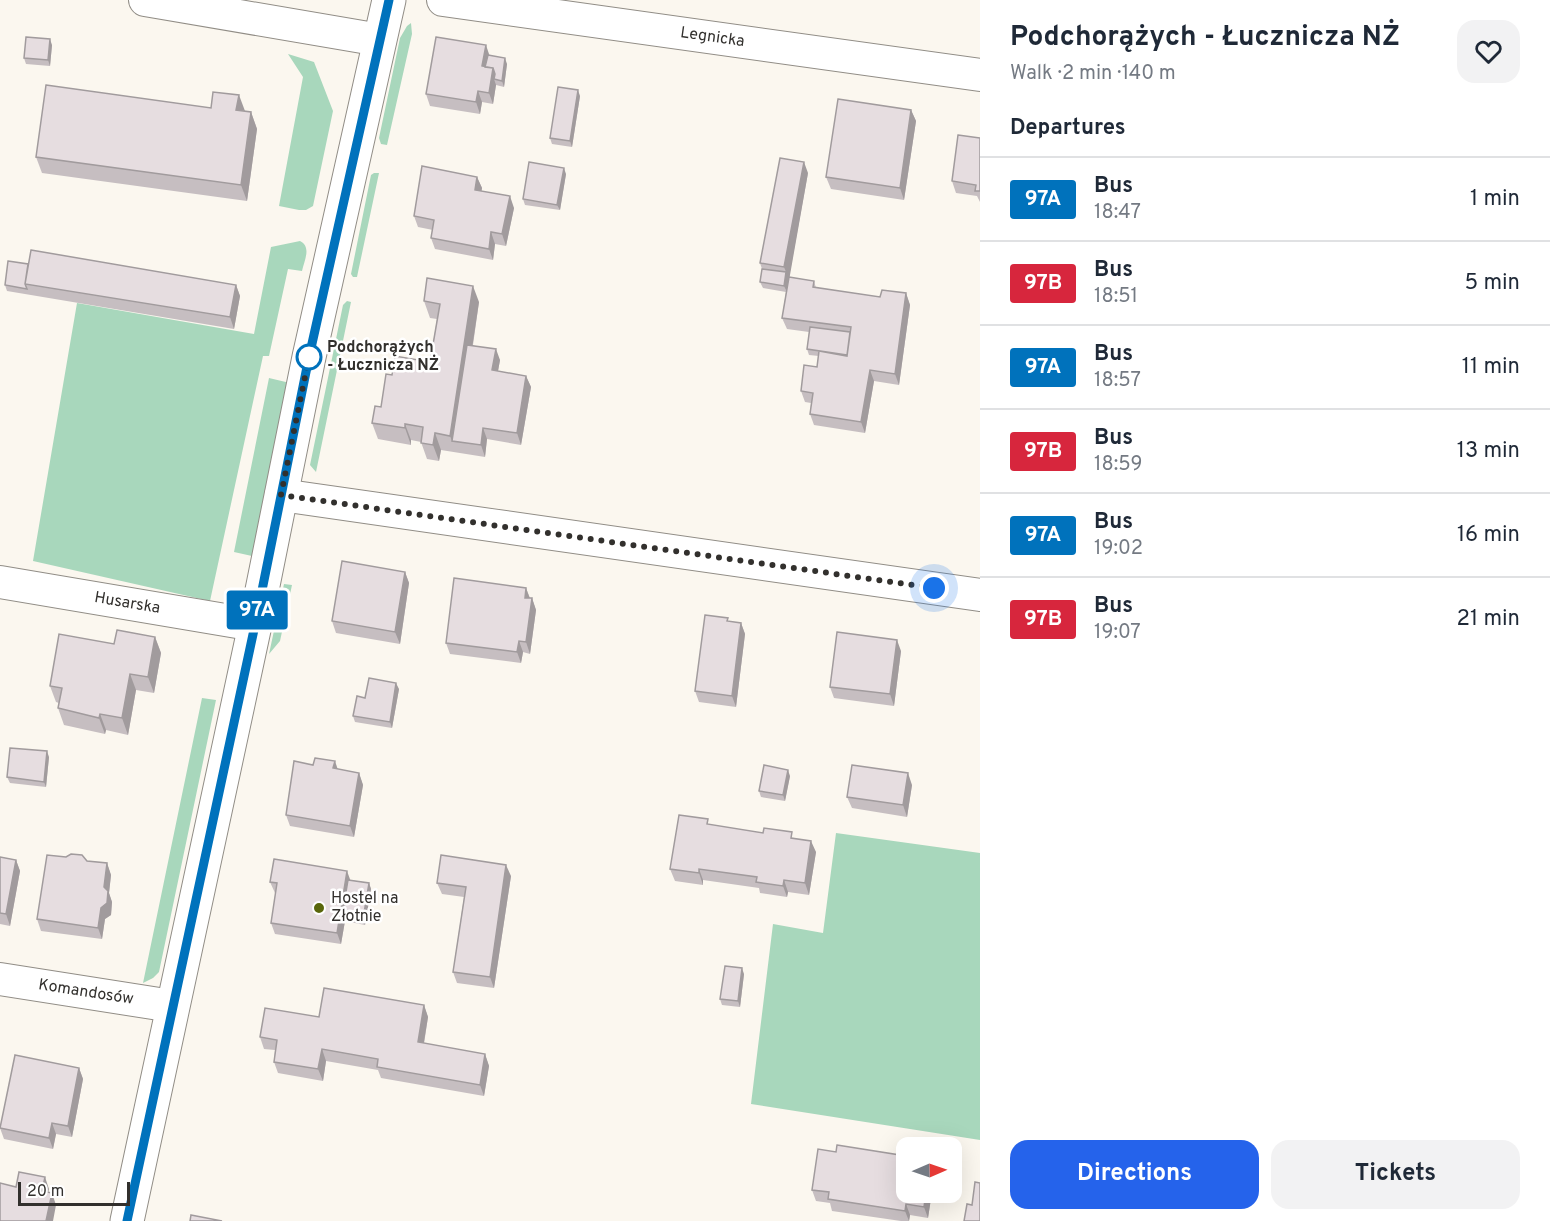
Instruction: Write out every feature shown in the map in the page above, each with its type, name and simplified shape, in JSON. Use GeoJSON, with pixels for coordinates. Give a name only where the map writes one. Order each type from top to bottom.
{"type":"FeatureCollection","features":[{"type":"Feature","properties":{"kind":"street"},"geometry":{"type":"LineString","coordinates":[[145,0],[380,40]]}},
{"type":"Feature","properties":{"kind":"street"},"geometry":{"type":"LineString","coordinates":[[127,1221],[255,625],[309,357],[389,0]]}},
{"type":"Feature","properties":{"kind":"street","name":"Legnicka"},"geometry":{"type":"LineString","coordinates":[[443,0],[980,75]]}},
{"type":"Feature","properties":{"kind":"street"},"geometry":{"type":"LineString","coordinates":[[281,495],[980,595]]}},
{"type":"Feature","properties":{"kind":"street","name":"Husarska"},"geometry":{"type":"LineString","coordinates":[[0,582],[255,625]]}},
{"type":"Feature","properties":{"kind":"street","name":"Komandosów"},"geometry":{"type":"LineString","coordinates":[[0,979],[172,1006]]}},
{"type":"Feature","properties":{"kind":"green space"},"geometry":{"type":"Polygon","coordinates":[[[411,23],[412,34],[387,145],[381,144],[379,138],[400,38],[411,23]]]}},
{"type":"Feature","properties":{"kind":"green space"},"geometry":{"type":"Polygon","coordinates":[[[288,54],[314,62],[333,111],[313,206],[306,210],[279,206],[303,77],[288,54]]]}},
{"type":"Feature","properties":{"kind":"green space"},"geometry":{"type":"Polygon","coordinates":[[[379,173],[357,277],[353,277],[351,274],[371,175],[379,173]]]}},
{"type":"Feature","properties":{"kind":"green space"},"geometry":{"type":"Polygon","coordinates":[[[300,241],[306,247],[302,271],[288,269],[269,356],[263,356],[210,601],[33,561],[77,303],[254,334],[271,247],[300,241]]]}},
{"type":"Feature","properties":{"kind":"green space"},"geometry":{"type":"Polygon","coordinates":[[[347,301],[351,302],[316,472],[310,465],[343,305],[347,301]]]}},
{"type":"Feature","properties":{"kind":"green space"},"geometry":{"type":"Polygon","coordinates":[[[269,378],[290,383],[252,556],[234,552],[269,378]]]}},
{"type":"Feature","properties":{"kind":"green space"},"geometry":{"type":"Polygon","coordinates":[[[284,584],[292,585],[280,641],[269,654],[284,584]]]}},
{"type":"Feature","properties":{"kind":"green space"},"geometry":{"type":"Polygon","coordinates":[[[202,698],[216,700],[159,972],[143,983],[202,698]]]}},
{"type":"Feature","properties":{"kind":"green space"},"geometry":{"type":"Polygon","coordinates":[[[836,833],[980,853],[980,1140],[751,1104],[773,924],[823,933],[836,833]]]}},
{"type":"Feature","properties":{"kind":"building"},"geometry":{"type":"Polygon","coordinates":[[[26,37],[50,39],[48,60],[24,58],[26,37]]]}},
{"type":"Feature","properties":{"kind":"building"},"geometry":{"type":"Polygon","coordinates":[[[436,37],[486,45],[482,66],[493,68],[489,93],[478,91],[476,102],[426,94],[436,37]]]}},
{"type":"Feature","properties":{"kind":"building"},"geometry":{"type":"Polygon","coordinates":[[[488,55],[505,58],[502,81],[494,79],[493,68],[485,67],[488,55]]]}},
{"type":"Feature","properties":{"kind":"building"},"geometry":{"type":"Polygon","coordinates":[[[46,85],[211,108],[213,92],[239,95],[236,110],[251,112],[241,185],[36,157],[46,85]]]}},
{"type":"Feature","properties":{"kind":"building"},"geometry":{"type":"Polygon","coordinates":[[[558,87],[578,90],[570,141],[550,138],[558,87]]]}},
{"type":"Feature","properties":{"kind":"building"},"geometry":{"type":"Polygon","coordinates":[[[838,99],[911,110],[900,188],[826,177],[838,99]]]}},
{"type":"Feature","properties":{"kind":"building"},"geometry":{"type":"Polygon","coordinates":[[[958,135],[980,138],[980,191],[975,191],[976,185],[952,181],[958,135]]]}},
{"type":"Feature","properties":{"kind":"building"},"geometry":{"type":"Polygon","coordinates":[[[780,158],[804,162],[784,267],[760,263],[780,158]]]}},
{"type":"Feature","properties":{"kind":"building"},"geometry":{"type":"Polygon","coordinates":[[[529,162],[564,168],[557,205],[523,199],[529,162]]]}},
{"type":"Feature","properties":{"kind":"building"},"geometry":{"type":"Polygon","coordinates":[[[422,166],[477,177],[475,190],[510,196],[502,234],[491,232],[489,249],[431,238],[434,220],[414,216],[422,166]]]}},
{"type":"Feature","properties":{"kind":"building"},"geometry":{"type":"Polygon","coordinates":[[[31,250],[236,285],[230,317],[25,284],[31,250]]]}},
{"type":"Feature","properties":{"kind":"building"},"geometry":{"type":"Polygon","coordinates":[[[8,261],[28,264],[25,284],[27,289],[5,285],[8,261]]]}},
{"type":"Feature","properties":{"kind":"building"},"geometry":{"type":"Polygon","coordinates":[[[762,269],[786,272],[784,286],[760,282],[762,269]]]}},
{"type":"Feature","properties":{"kind":"building"},"geometry":{"type":"Polygon","coordinates":[[[789,277],[814,281],[813,287],[880,297],[882,290],[906,293],[895,374],[870,370],[861,422],[810,414],[813,393],[801,391],[804,365],[817,367],[819,351],[847,356],[851,327],[782,318],[789,277]]]}},
{"type":"Feature","properties":{"kind":"building"},"geometry":{"type":"Polygon","coordinates":[[[427,278],[473,286],[450,436],[435,433],[433,445],[421,443],[423,427],[405,424],[405,428],[372,423],[375,406],[381,407],[386,374],[392,375],[395,356],[430,362],[440,304],[424,301],[427,278]]]}},
{"type":"Feature","properties":{"kind":"building"},"geometry":{"type":"Polygon","coordinates":[[[810,327],[850,332],[847,355],[807,349],[810,327]]]}},
{"type":"Feature","properties":{"kind":"building"},"geometry":{"type":"Polygon","coordinates":[[[467,345],[496,349],[492,370],[526,376],[517,433],[483,428],[481,445],[452,441],[467,345]]]}},
{"type":"Feature","properties":{"kind":"building"},"geometry":{"type":"Polygon","coordinates":[[[342,561],[405,572],[395,632],[332,621],[342,561]]]}},
{"type":"Feature","properties":{"kind":"building"},"geometry":{"type":"Polygon","coordinates":[[[454,578],[526,588],[525,598],[532,598],[526,642],[519,641],[517,652],[446,643],[454,578]]]}},
{"type":"Feature","properties":{"kind":"building"},"geometry":{"type":"Polygon","coordinates":[[[705,615],[728,618],[727,621],[741,623],[732,696],[695,691],[705,615]]]}},
{"type":"Feature","properties":{"kind":"building"},"geometry":{"type":"Polygon","coordinates":[[[117,630],[155,637],[148,677],[130,674],[122,718],[100,714],[99,718],[58,708],[62,688],[50,686],[59,634],[114,644],[117,630]]]}},
{"type":"Feature","properties":{"kind":"building"},"geometry":{"type":"Polygon","coordinates":[[[837,632],[897,640],[890,694],[830,687],[837,632]]]}},
{"type":"Feature","properties":{"kind":"building"},"geometry":{"type":"Polygon","coordinates":[[[369,678],[396,683],[390,722],[353,716],[357,696],[365,698],[369,678]]]}},
{"type":"Feature","properties":{"kind":"building"},"geometry":{"type":"Polygon","coordinates":[[[10,748],[47,751],[44,782],[7,777],[10,748]]]}},
{"type":"Feature","properties":{"kind":"building"},"geometry":{"type":"Polygon","coordinates":[[[315,758],[335,761],[333,768],[359,773],[350,826],[286,815],[294,761],[313,765],[315,758]]]}},
{"type":"Feature","properties":{"kind":"building"},"geometry":{"type":"Polygon","coordinates":[[[764,765],[788,770],[783,795],[759,791],[764,765]]]}},
{"type":"Feature","properties":{"kind":"building"},"geometry":{"type":"Polygon","coordinates":[[[852,765],[908,773],[903,805],[847,797],[852,765]]]}},
{"type":"Feature","properties":{"kind":"building"},"geometry":{"type":"Polygon","coordinates":[[[679,815],[708,819],[707,824],[763,833],[764,828],[792,832],[791,838],[811,841],[805,883],[784,880],[783,886],[756,882],[757,877],[699,869],[699,873],[670,869],[679,815]]]}},
{"type":"Feature","properties":{"kind":"building"},"geometry":{"type":"Polygon","coordinates":[[[71,854],[82,855],[87,861],[107,863],[104,887],[108,891],[107,903],[101,908],[98,928],[37,919],[47,855],[66,857],[71,854]]]}},
{"type":"Feature","properties":{"kind":"building"},"geometry":{"type":"Polygon","coordinates":[[[441,855],[506,865],[490,977],[453,972],[466,887],[437,883],[441,855]]]}},
{"type":"Feature","properties":{"kind":"building"},"geometry":{"type":"Polygon","coordinates":[[[0,857],[16,860],[6,914],[0,913],[0,857]]]}},
{"type":"Feature","properties":{"kind":"building"},"geometry":{"type":"Polygon","coordinates":[[[274,859],[347,871],[337,933],[271,923],[277,883],[270,882],[274,859]]]}},
{"type":"Feature","properties":{"kind":"building"},"geometry":{"type":"Polygon","coordinates":[[[348,880],[369,883],[363,919],[342,916],[348,880]]]}},
{"type":"Feature","properties":{"kind":"building"},"geometry":{"type":"Polygon","coordinates":[[[725,966],[742,968],[738,1001],[720,999],[725,966]]]}},
{"type":"Feature","properties":{"kind":"building"},"geometry":{"type":"Polygon","coordinates":[[[324,988],[424,1005],[418,1042],[485,1054],[480,1085],[377,1067],[378,1059],[322,1049],[318,1069],[274,1062],[277,1040],[260,1037],[265,1008],[319,1017],[324,988]]]}},
{"type":"Feature","properties":{"kind":"building"},"geometry":{"type":"Polygon","coordinates":[[[15,1055],[79,1068],[68,1126],[52,1123],[49,1138],[0,1128],[15,1055]]]}},
{"type":"Feature","properties":{"kind":"building"},"geometry":{"type":"Polygon","coordinates":[[[837,1145],[896,1154],[896,1203],[925,1203],[924,1207],[906,1204],[905,1211],[828,1199],[829,1192],[812,1190],[818,1149],[836,1152],[837,1145]]]}},
{"type":"Feature","properties":{"kind":"building"},"geometry":{"type":"Polygon","coordinates":[[[19,1172],[45,1177],[42,1191],[52,1193],[46,1221],[0,1221],[0,1183],[16,1187],[19,1172]]]}},
{"type":"Feature","properties":{"kind":"building"},"geometry":{"type":"Polygon","coordinates":[[[975,1182],[980,1183],[980,1221],[964,1221],[967,1204],[972,1205],[975,1182]]]}},
{"type":"Feature","properties":{"kind":"building"},"geometry":{"type":"Polygon","coordinates":[[[191,1215],[222,1221],[190,1221],[191,1215]]]}},
{"type":"Feature","properties":{"kind":"bus line","name":"97A"},"geometry":{"type":"LineString","coordinates":[[127,1221],[255,625],[309,357],[389,0]]}},
{"type":"Feature","properties":{"kind":"place","name":"Podchorążych - Łucznicza NŻ"},"geometry":{"type":"Point","coordinates":[309,357]}},
{"type":"Feature","properties":{"kind":"place","name":"Hostel na Złotnie"},"geometry":{"type":"Point","coordinates":[319,908]}},
{"type":"Feature","properties":{"kind":"route"},"geometry":{"type":"LineString","coordinates":[[309,357],[281,495],[934,588]]}}]}
